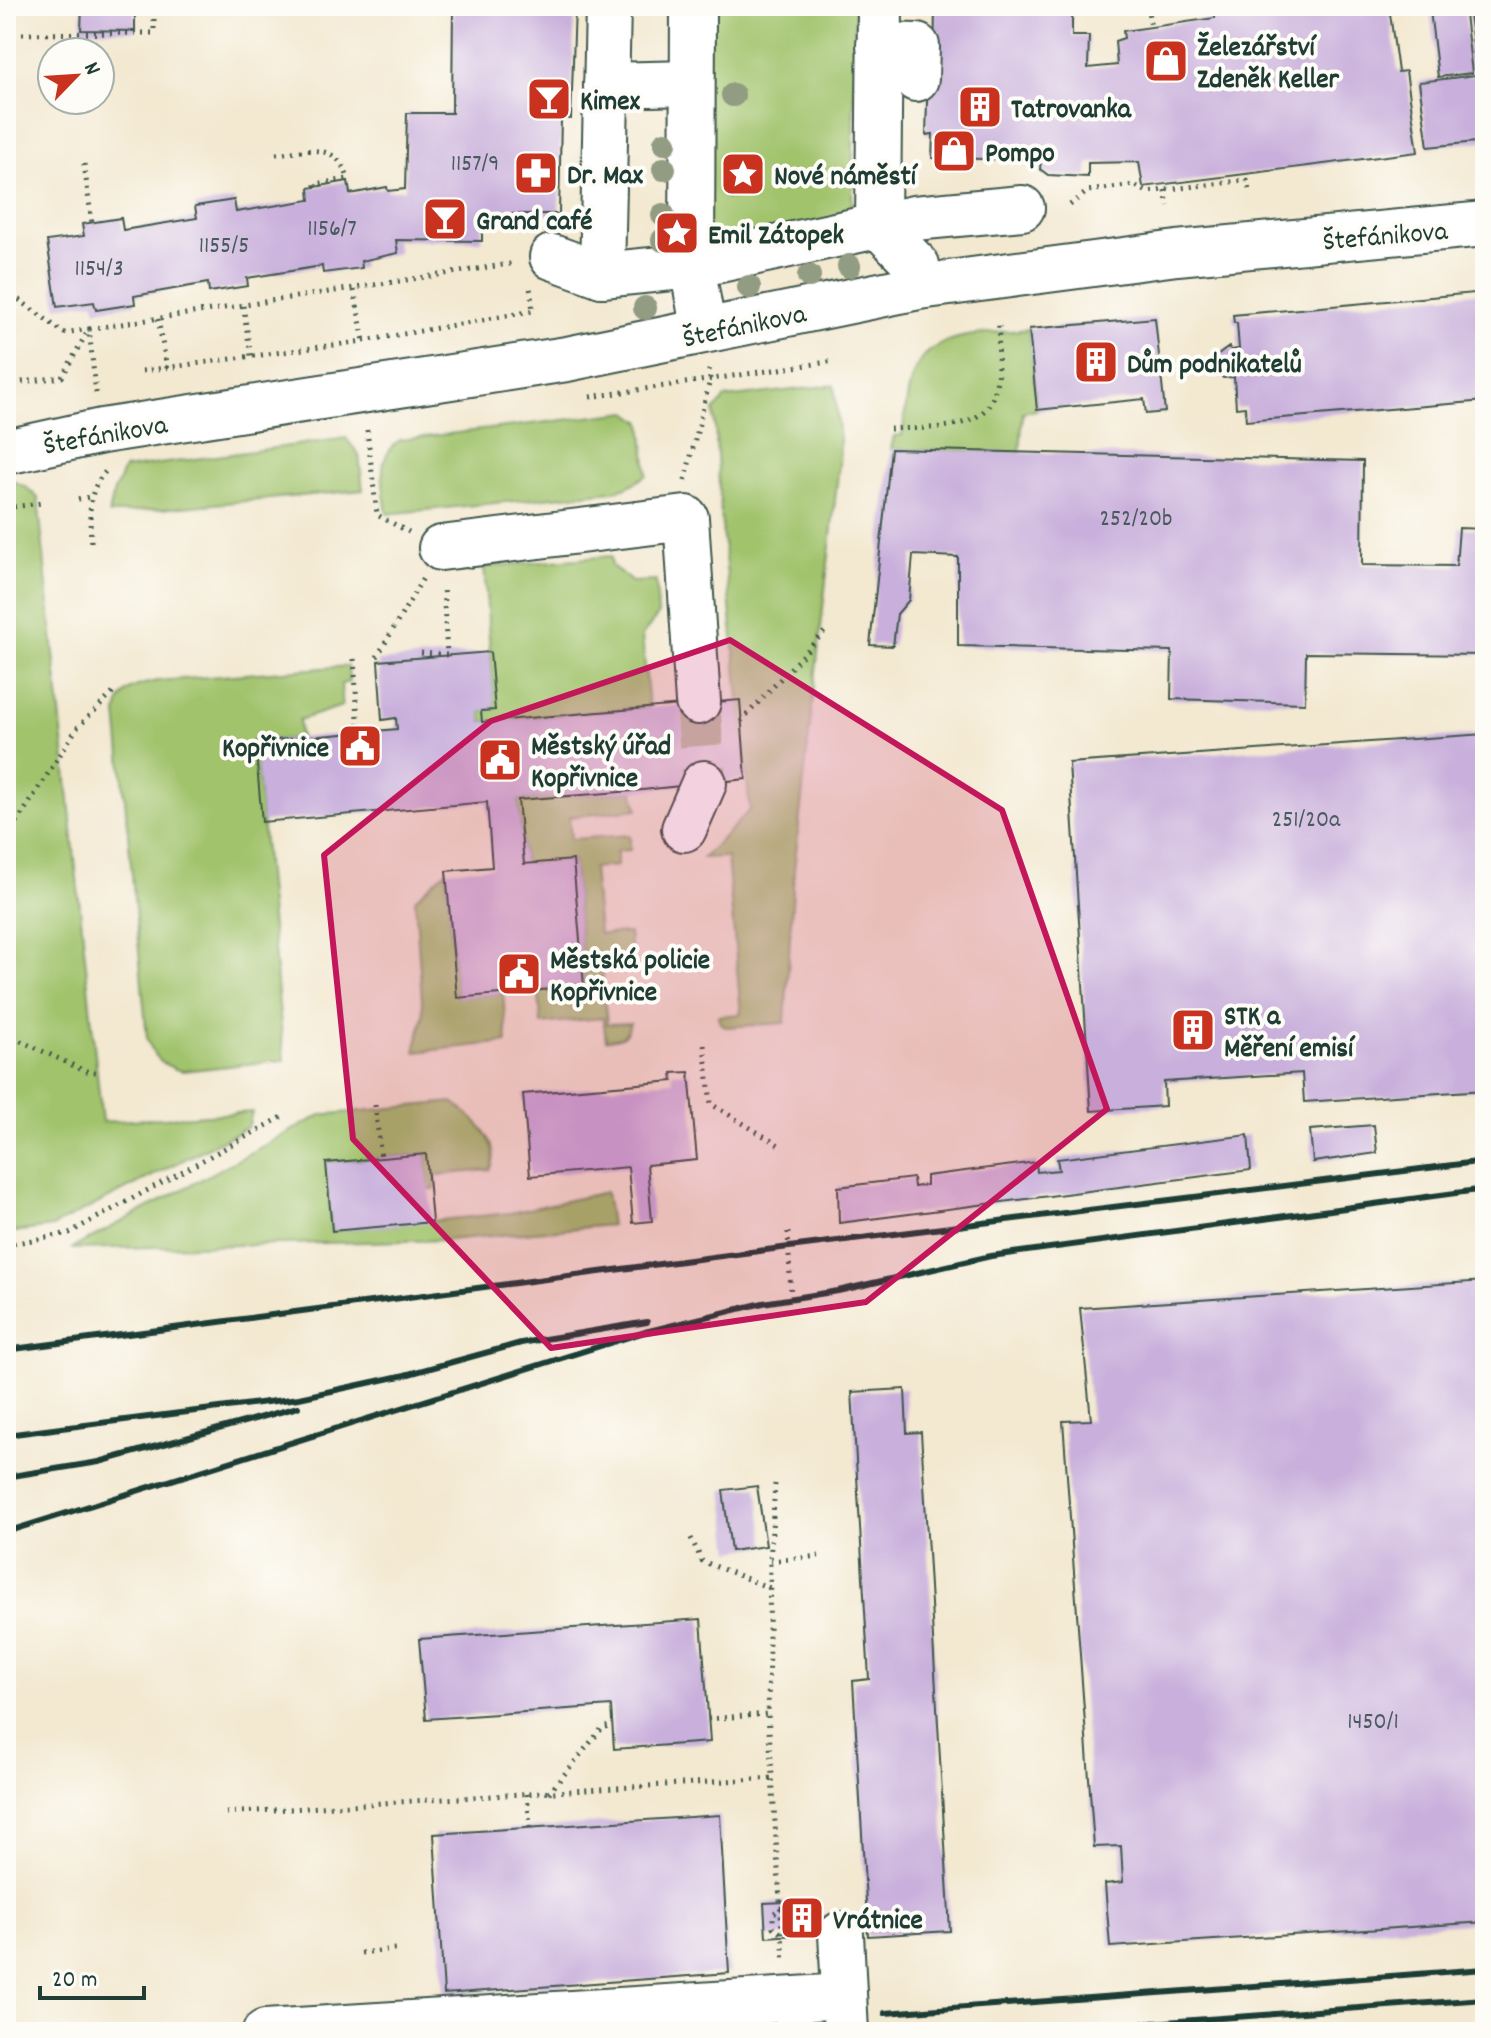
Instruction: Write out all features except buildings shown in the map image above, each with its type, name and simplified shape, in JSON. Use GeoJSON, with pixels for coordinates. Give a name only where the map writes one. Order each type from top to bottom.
{"type":"FeatureCollection","features":[{"type":"Feature","properties":{"kind":"street"},"geometry":{"type":"LineString","coordinates":[[602,275],[608,6]]}},
{"type":"Feature","properties":{"kind":"street"},"geometry":{"type":"LineString","coordinates":[[693,6],[692,266],[700,310]]}},
{"type":"Feature","properties":{"kind":"street"},"geometry":{"type":"LineString","coordinates":[[879,25],[917,46],[916,79]]}},
{"type":"Feature","properties":{"kind":"street"},"geometry":{"type":"LineString","coordinates":[[879,25],[902,212]]}},
{"type":"Feature","properties":{"kind":"street"},"geometry":{"type":"LineString","coordinates":[[606,85],[692,83]]}},
{"type":"Feature","properties":{"kind":"street"},"geometry":{"type":"LineString","coordinates":[[540,259],[602,275],[692,266],[902,212],[1022,208]]}},
{"type":"Feature","properties":{"kind":"street","name":"Štefánikova"},"geometry":{"type":"LineString","coordinates":[[6,452],[102,431],[567,359],[919,287],[1177,253],[1485,224]]}},
{"type":"Feature","properties":{"kind":"street"},"geometry":{"type":"LineString","coordinates":[[441,548],[686,518],[698,702]]}},
{"type":"Feature","properties":{"kind":"street"},"geometry":{"type":"LineString","coordinates":[[684,829],[704,783]]}},
{"type":"Feature","properties":{"kind":"street"},"geometry":{"type":"LineString","coordinates":[[265,2032],[845,2014],[841,1934]]}},
{"type":"Feature","properties":{"kind":"path"},"geometry":{"type":"LineString","coordinates":[[6,34],[154,33],[154,6]]}},
{"type":"Feature","properties":{"kind":"path"},"geometry":{"type":"LineString","coordinates":[[1147,6],[1151,27]]}},
{"type":"Feature","properties":{"kind":"path"},"geometry":{"type":"LineString","coordinates":[[276,154],[315,150],[332,154],[348,179],[315,184],[315,187]]}},
{"type":"Feature","properties":{"kind":"path"},"geometry":{"type":"LineString","coordinates":[[84,164],[92,223]]}},
{"type":"Feature","properties":{"kind":"path"},"geometry":{"type":"LineString","coordinates":[[1070,205],[1088,191],[1134,185],[1147,192],[1247,180],[1249,191]]}},
{"type":"Feature","properties":{"kind":"path"},"geometry":{"type":"LineString","coordinates":[[1165,190],[1168,206]]}},
{"type":"Feature","properties":{"kind":"path"},"geometry":{"type":"LineString","coordinates":[[6,290],[64,333],[540,259],[533,311],[364,341],[142,371]]}},
{"type":"Feature","properties":{"kind":"path"},"geometry":{"type":"LineString","coordinates":[[354,290],[364,341]]}},
{"type":"Feature","properties":{"kind":"path"},"geometry":{"type":"LineString","coordinates":[[243,306],[251,356]]}},
{"type":"Feature","properties":{"kind":"path"},"geometry":{"type":"LineString","coordinates":[[158,319],[167,368]]}},
{"type":"Feature","properties":{"kind":"path"},"geometry":{"type":"LineString","coordinates":[[890,429],[954,425],[972,419],[984,409],[993,398],[999,322]]}},
{"type":"Feature","properties":{"kind":"path"},"geometry":{"type":"LineString","coordinates":[[6,384],[62,377],[89,329]]}},
{"type":"Feature","properties":{"kind":"path"},"geometry":{"type":"LineString","coordinates":[[89,329],[97,405]]}},
{"type":"Feature","properties":{"kind":"path"},"geometry":{"type":"LineString","coordinates":[[686,518],[684,484],[710,380],[708,360]]}},
{"type":"Feature","properties":{"kind":"path"},"geometry":{"type":"LineString","coordinates":[[91,542],[90,497],[97,480],[110,467]]}},
{"type":"Feature","properties":{"kind":"path"},"geometry":{"type":"LineString","coordinates":[[78,499],[90,497]]}},
{"type":"Feature","properties":{"kind":"path"},"geometry":{"type":"LineString","coordinates":[[6,508],[41,503]]}},
{"type":"Feature","properties":{"kind":"path"},"geometry":{"type":"LineString","coordinates":[[377,657],[441,548]]}},
{"type":"Feature","properties":{"kind":"path"},"geometry":{"type":"LineString","coordinates":[[741,721],[826,630]]}},
{"type":"Feature","properties":{"kind":"path"},"geometry":{"type":"LineString","coordinates":[[421,653],[447,655],[446,637]]}},
{"type":"Feature","properties":{"kind":"path"},"geometry":{"type":"LineString","coordinates":[[354,659],[359,733]]}},
{"type":"Feature","properties":{"kind":"path"},"geometry":{"type":"LineString","coordinates":[[6,834],[14,827],[77,728],[113,693]]}},
{"type":"Feature","properties":{"kind":"path"},"geometry":{"type":"LineString","coordinates":[[6,1034],[85,1071],[96,1072]]}},
{"type":"Feature","properties":{"kind":"path"},"geometry":{"type":"LineString","coordinates":[[704,1045],[711,1104],[782,1147]]}},
{"type":"Feature","properties":{"kind":"path"},"geometry":{"type":"LineString","coordinates":[[375,1105],[381,1158]]}},
{"type":"Feature","properties":{"kind":"path"},"geometry":{"type":"LineString","coordinates":[[6,1245],[69,1233],[284,1116]]}},
{"type":"Feature","properties":{"kind":"path"},"geometry":{"type":"LineString","coordinates":[[788,1232],[791,1299]]}},
{"type":"Feature","properties":{"kind":"path"},"geometry":{"type":"LineString","coordinates":[[775,1484],[770,1561],[768,1714],[781,1908],[787,1919],[787,1928],[782,1934],[773,1927],[773,1914],[781,1908]]}},
{"type":"Feature","properties":{"kind":"path"},"geometry":{"type":"LineString","coordinates":[[691,1538],[702,1561],[770,1588]]}},
{"type":"Feature","properties":{"kind":"path"},"geometry":{"type":"LineString","coordinates":[[770,1561],[819,1556]]}},
{"type":"Feature","properties":{"kind":"path"},"geometry":{"type":"LineString","coordinates":[[708,1719],[768,1714]]}},
{"type":"Feature","properties":{"kind":"path"},"geometry":{"type":"LineString","coordinates":[[549,1793],[603,1727],[612,1726]]}},
{"type":"Feature","properties":{"kind":"path"},"geometry":{"type":"LineString","coordinates":[[226,1813],[773,1778]]}},
{"type":"Feature","properties":{"kind":"path"},"geometry":{"type":"LineString","coordinates":[[527,1794],[530,1827]]}},
{"type":"Feature","properties":{"kind":"path"},"geometry":{"type":"LineString","coordinates":[[361,1953],[395,1949]]}},
{"type":"Feature","properties":{"kind":"highlighted area"},"geometry":{"type":"Polygon","coordinates":[[[730,640],[1002,810],[1107,1109],[866,1302],[551,1348],[353,1139],[324,855],[491,721],[730,640]]]}},
{"type":"Feature","properties":{"kind":"green space"},"geometry":{"type":"Polygon","coordinates":[[[705,6],[855,6],[852,220],[701,245],[705,6]]]}},
{"type":"Feature","properties":{"kind":"green space"},"geometry":{"type":"Polygon","coordinates":[[[1029,329],[1037,410],[1023,412],[1020,453],[891,449],[894,436],[902,435],[910,384],[925,356],[950,340],[1029,329]]]}},
{"type":"Feature","properties":{"kind":"green space"},"geometry":{"type":"Polygon","coordinates":[[[834,385],[840,441],[839,464],[794,870],[785,1023],[727,1027],[720,1023],[718,1016],[741,1014],[727,857],[703,858],[750,810],[714,411],[725,398],[834,385]]]}},
{"type":"Feature","properties":{"kind":"green space"},"geometry":{"type":"Polygon","coordinates":[[[628,412],[642,422],[647,475],[627,487],[613,491],[387,514],[384,464],[392,447],[400,440],[628,412]]]}},
{"type":"Feature","properties":{"kind":"green space"},"geometry":{"type":"Polygon","coordinates":[[[346,438],[359,455],[363,490],[109,514],[114,491],[124,469],[346,438]]]}},
{"type":"Feature","properties":{"kind":"green space"},"geometry":{"type":"Polygon","coordinates":[[[6,478],[26,487],[38,498],[102,1122],[252,1112],[248,1127],[52,1227],[6,1233],[6,478]]]}},
{"type":"Feature","properties":{"kind":"green space"},"geometry":{"type":"Polygon","coordinates":[[[611,556],[612,566],[632,582],[656,581],[658,615],[642,636],[649,707],[482,722],[481,711],[494,709],[484,567],[611,556]]]}},
{"type":"Feature","properties":{"kind":"green space"},"geometry":{"type":"Polygon","coordinates":[[[348,666],[349,682],[341,684],[342,706],[299,720],[300,738],[255,742],[284,1060],[182,1071],[169,1066],[152,1050],[147,1038],[117,713],[122,698],[135,687],[157,681],[348,666]]]}},
{"type":"Feature","properties":{"kind":"green space"},"geometry":{"type":"Polygon","coordinates":[[[633,791],[638,809],[569,817],[571,839],[630,835],[630,850],[617,851],[617,866],[593,868],[599,934],[629,933],[631,955],[601,958],[607,1024],[630,1023],[627,1032],[622,1037],[606,1040],[603,1018],[541,1024],[539,990],[584,986],[573,860],[524,864],[518,800],[633,791]]]}},
{"type":"Feature","properties":{"kind":"green space"},"geometry":{"type":"Polygon","coordinates":[[[446,871],[457,997],[503,994],[507,1042],[415,1052],[423,1015],[415,899],[446,871]]]}},
{"type":"Feature","properties":{"kind":"green space"},"geometry":{"type":"Polygon","coordinates":[[[453,1102],[477,1123],[490,1140],[493,1160],[490,1170],[436,1175],[435,1189],[429,1190],[426,1154],[327,1163],[332,1231],[510,1213],[606,1192],[611,1225],[447,1240],[71,1249],[321,1115],[453,1102]]]}},
{"type":"Feature","properties":{"kind":"tunnel"},"geometry":{"type":"LineString","coordinates":[[698,702],[704,783]]}},
{"type":"Feature","properties":{"kind":"railway"},"geometry":{"type":"LineString","coordinates":[[6,1350],[789,1247],[1485,1161]]}},
{"type":"Feature","properties":{"kind":"railway"},"geometry":{"type":"LineString","coordinates":[[6,1532],[645,1332],[763,1303],[838,1291],[991,1256],[1485,1189]]}},
{"type":"Feature","properties":{"kind":"railway"},"geometry":{"type":"LineString","coordinates":[[6,1435],[299,1398],[405,1375],[521,1343],[647,1322]]}},
{"type":"Feature","properties":{"kind":"railway"},"geometry":{"type":"LineString","coordinates":[[6,1477],[99,1462],[298,1407]]}},
{"type":"Feature","properties":{"kind":"railway"},"geometry":{"type":"LineString","coordinates":[[885,2013],[1485,1969]]}},
{"type":"Feature","properties":{"kind":"railway"},"geometry":{"type":"LineString","coordinates":[[1025,2032],[1485,1999]]}},
{"type":"Feature","properties":{"kind":"place","name":"Železářství Zdeněk Keller"},"geometry":{"type":"Point","coordinates":[1166,61]}},
{"type":"Feature","properties":{"kind":"place","name":"Kimex"},"geometry":{"type":"Point","coordinates":[549,99]}},
{"type":"Feature","properties":{"kind":"place","name":"Tatrovanka"},"geometry":{"type":"Point","coordinates":[980,107]}},
{"type":"Feature","properties":{"kind":"place","name":"Pompo"},"geometry":{"type":"Point","coordinates":[954,151]}},
{"type":"Feature","properties":{"kind":"place","name":"Dr. Max"},"geometry":{"type":"Point","coordinates":[536,173]}},
{"type":"Feature","properties":{"kind":"place","name":"Nové náměstí"},"geometry":{"type":"Point","coordinates":[743,174]}},
{"type":"Feature","properties":{"kind":"place","name":"Grand café"},"geometry":{"type":"Point","coordinates":[445,219]}},
{"type":"Feature","properties":{"kind":"place","name":"Emil Zátopek"},"geometry":{"type":"Point","coordinates":[677,233]}},
{"type":"Feature","properties":{"kind":"place","name":"Dům podnikatelů"},"geometry":{"type":"Point","coordinates":[1096,362]}},
{"type":"Feature","properties":{"kind":"place","name":"Kopřivnice"},"geometry":{"type":"Point","coordinates":[360,746]}},
{"type":"Feature","properties":{"kind":"place","name":"Městský úřad Kopřivnice"},"geometry":{"type":"Point","coordinates":[500,760]}},
{"type":"Feature","properties":{"kind":"place","name":"Městská policie Kopřivnice"},"geometry":{"type":"Point","coordinates":[519,974]}},
{"type":"Feature","properties":{"kind":"place","name":"STK a Měření emisí"},"geometry":{"type":"Point","coordinates":[1193,1030]}},
{"type":"Feature","properties":{"kind":"place","name":"Vrátnice"},"geometry":{"type":"Point","coordinates":[802,1918]}}]}
